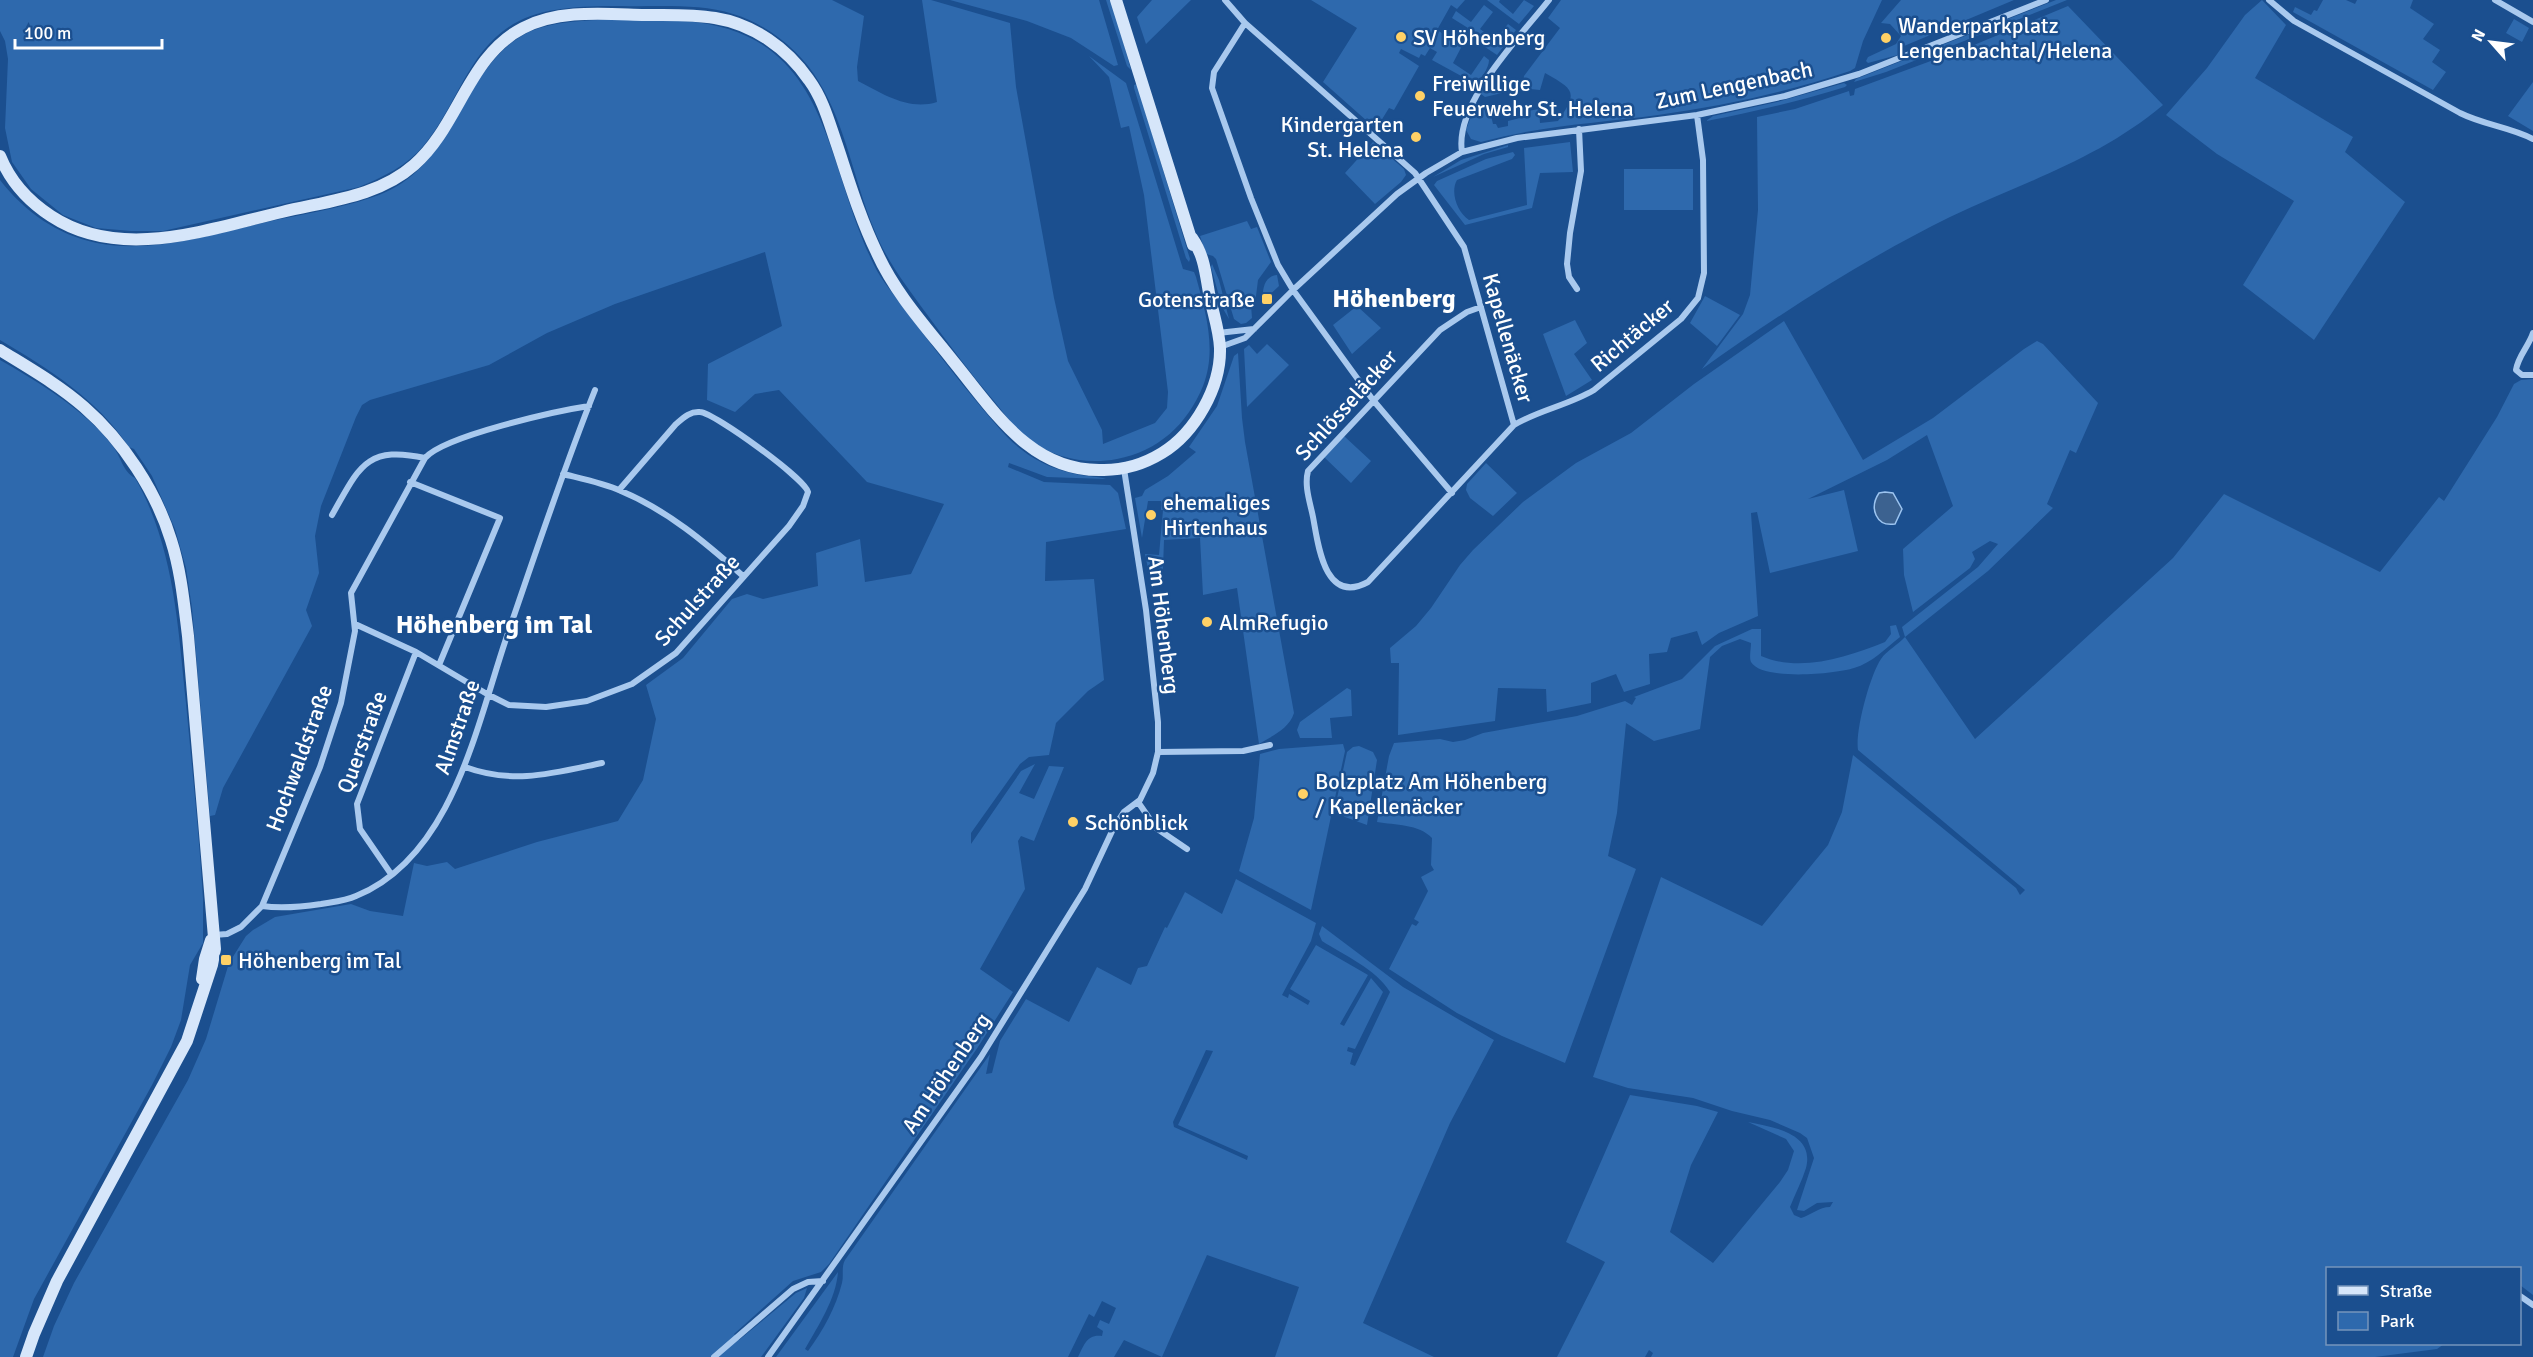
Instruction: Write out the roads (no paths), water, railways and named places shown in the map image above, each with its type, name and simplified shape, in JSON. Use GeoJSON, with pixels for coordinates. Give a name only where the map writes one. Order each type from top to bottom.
{"type":"FeatureCollection","features":[{"type":"Feature","properties":{"kind":"main road"},"geometry":{"type":"LineString","coordinates":[[0,156],[10,177],[28,198],[58,221],[77,230],[112,239],[132,240],[184,234],[348,197],[388,183],[414,165],[429,151],[489,55],[508,36],[533,23],[579,15],[694,15],[732,22],[777,45],[809,79],[824,108],[867,232],[888,274],[927,329],[1008,428],[1031,449],[1063,465],[1089,470],[1124,468],[1160,454],[1186,433],[1198,416],[1214,382],[1220,347],[1208,285],[1197,265],[1192,238],[1116,0]]}},
{"type":"Feature","properties":{"kind":"main road"},"geometry":{"type":"LineString","coordinates":[[0,350],[61,389],[104,426],[138,470],[155,501],[171,541],[180,577],[188,636],[214,959],[184,1048],[57,1281],[26,1357]]}},
{"type":"Feature","properties":{"kind":"street","name":"Kapellenäcker"},"geometry":{"type":"LineString","coordinates":[[1225,0],[1245,23],[1419,177],[1461,242],[1514,425],[1452,493]]}},
{"type":"Feature","properties":{"kind":"street"},"geometry":{"type":"LineString","coordinates":[[1462,152],[1461,133],[1477,93],[1549,0]]}},
{"type":"Feature","properties":{"kind":"street","name":"Zum Lengenbach"},"geometry":{"type":"LineString","coordinates":[[1220,347],[1242,341],[1366,222],[1419,177],[1462,152],[1517,138],[1697,115],[1752,104],[1859,74],[2046,0]]}},
{"type":"Feature","properties":{"kind":"street"},"geometry":{"type":"LineString","coordinates":[[2269,0],[2294,21],[2460,113],[2485,124],[2507,128],[2533,139]]}},
{"type":"Feature","properties":{"kind":"street"},"geometry":{"type":"LineString","coordinates":[[2495,0],[2533,22]]}},
{"type":"Feature","properties":{"kind":"street"},"geometry":{"type":"LineString","coordinates":[[1245,23],[1214,72],[1212,87],[1251,198],[1278,265],[1293,290],[1373,400],[1452,493]]}},
{"type":"Feature","properties":{"kind":"street","name":"Richtäcker"},"geometry":{"type":"LineString","coordinates":[[1514,425],[1594,390],[1681,319],[1696,302],[1702,284],[1705,260],[1703,160],[1697,115]]}},
{"type":"Feature","properties":{"kind":"street"},"geometry":{"type":"LineString","coordinates":[[1577,290],[1570,280],[1567,264],[1581,171],[1579,129]]}},
{"type":"Feature","properties":{"kind":"street","name":"Schlösseläcker"},"geometry":{"type":"LineString","coordinates":[[1452,493],[1368,582],[1348,586],[1337,582],[1328,574],[1322,560],[1307,485],[1308,471],[1440,330],[1467,312],[1481,307]]}},
{"type":"Feature","properties":{"kind":"street"},"geometry":{"type":"LineString","coordinates":[[1218,333],[1254,329]]}},
{"type":"Feature","properties":{"kind":"street"},"geometry":{"type":"LineString","coordinates":[[2533,333],[2531,347],[2519,358],[2516,370],[2522,375],[2533,375]]}},
{"type":"Feature","properties":{"kind":"street","name":"Almstraße"},"geometry":{"type":"LineString","coordinates":[[262,906],[289,908],[345,900],[365,892],[391,874],[412,855],[436,824],[465,766],[487,694],[563,474],[595,390]]}},
{"type":"Feature","properties":{"kind":"street","name":"Hochwaldstraße"},"geometry":{"type":"LineString","coordinates":[[262,906],[332,733],[346,685],[355,624],[351,593],[425,458],[439,447],[467,437],[553,411],[588,406]]}},
{"type":"Feature","properties":{"kind":"street","name":"Schulstraße"},"geometry":{"type":"LineString","coordinates":[[355,624],[416,652],[509,705],[546,707],[587,700],[633,684],[676,653],[789,526],[803,506],[808,492],[804,483],[790,472],[722,422],[701,412],[684,417],[658,443],[619,490]]}},
{"type":"Feature","properties":{"kind":"street"},"geometry":{"type":"LineString","coordinates":[[332,515],[365,463],[379,456],[395,453],[425,458]]}},
{"type":"Feature","properties":{"kind":"street","name":"Am Höhenberg"},"geometry":{"type":"LineString","coordinates":[[768,1357],[981,1057],[1084,889],[1119,818],[1138,802],[1149,782],[1158,752],[1158,722],[1148,623],[1124,468]]}},
{"type":"Feature","properties":{"kind":"street"},"geometry":{"type":"LineString","coordinates":[[563,474],[619,490],[646,503],[690,531],[743,576]]}},
{"type":"Feature","properties":{"kind":"street"},"geometry":{"type":"LineString","coordinates":[[410,482],[500,518],[439,665]]}},
{"type":"Feature","properties":{"kind":"street","name":"Querstraße"},"geometry":{"type":"LineString","coordinates":[[391,874],[360,829],[357,804],[416,652]]}},
{"type":"Feature","properties":{"kind":"street"},"geometry":{"type":"LineString","coordinates":[[1158,752],[1243,751],[1270,744]]}},
{"type":"Feature","properties":{"kind":"street"},"geometry":{"type":"LineString","coordinates":[[465,766],[489,775],[521,778],[602,763]]}},
{"type":"Feature","properties":{"kind":"street"},"geometry":{"type":"LineString","coordinates":[[1138,802],[1156,828],[1187,849]]}},
{"type":"Feature","properties":{"kind":"street"},"geometry":{"type":"LineString","coordinates":[[213,936],[227,934],[241,927],[262,906]]}},
{"type":"Feature","properties":{"kind":"street"},"geometry":{"type":"LineString","coordinates":[[714,1357],[793,1289],[808,1282],[823,1281]]}},
{"type":"Feature","properties":{"kind":"place","name":"SV Höhenberg"},"geometry":{"type":"Point","coordinates":[1401,37]}},
{"type":"Feature","properties":{"kind":"place","name":"Wanderparkplatz Lengenbachtal/Helena"},"geometry":{"type":"Point","coordinates":[1886,38]}},
{"type":"Feature","properties":{"kind":"place","name":"Freiwillige Feuerwehr St. Helena"},"geometry":{"type":"Point","coordinates":[1420,96]}},
{"type":"Feature","properties":{"kind":"place","name":"Kindergarten St. Helena"},"geometry":{"type":"Point","coordinates":[1416,137]}},
{"type":"Feature","properties":{"kind":"place","name":"Gotenstraße"},"geometry":{"type":"Point","coordinates":[1267,299]}},
{"type":"Feature","properties":{"kind":"place","name":"ehemaliges Hirtenhaus"},"geometry":{"type":"Point","coordinates":[1151,515]}},
{"type":"Feature","properties":{"kind":"place","name":"AlmRefugio"},"geometry":{"type":"Point","coordinates":[1207,622]}},
{"type":"Feature","properties":{"kind":"place","name":"Bolzplatz Am Höhenberg / Kapellenäcker"},"geometry":{"type":"Point","coordinates":[1303,794]}},
{"type":"Feature","properties":{"kind":"place","name":"Schönblick"},"geometry":{"type":"Point","coordinates":[1073,822]}},
{"type":"Feature","properties":{"kind":"place","name":"Höhenberg im Tal"},"geometry":{"type":"Point","coordinates":[226,960]}},
{"type":"Feature","properties":{"kind":"district","name":"Höhenberg"},"geometry":{"type":"Point","coordinates":[1394,299]}},
{"type":"Feature","properties":{"kind":"district","name":"Höhenberg im Tal"},"geometry":{"type":"Point","coordinates":[494,625]}}]}
